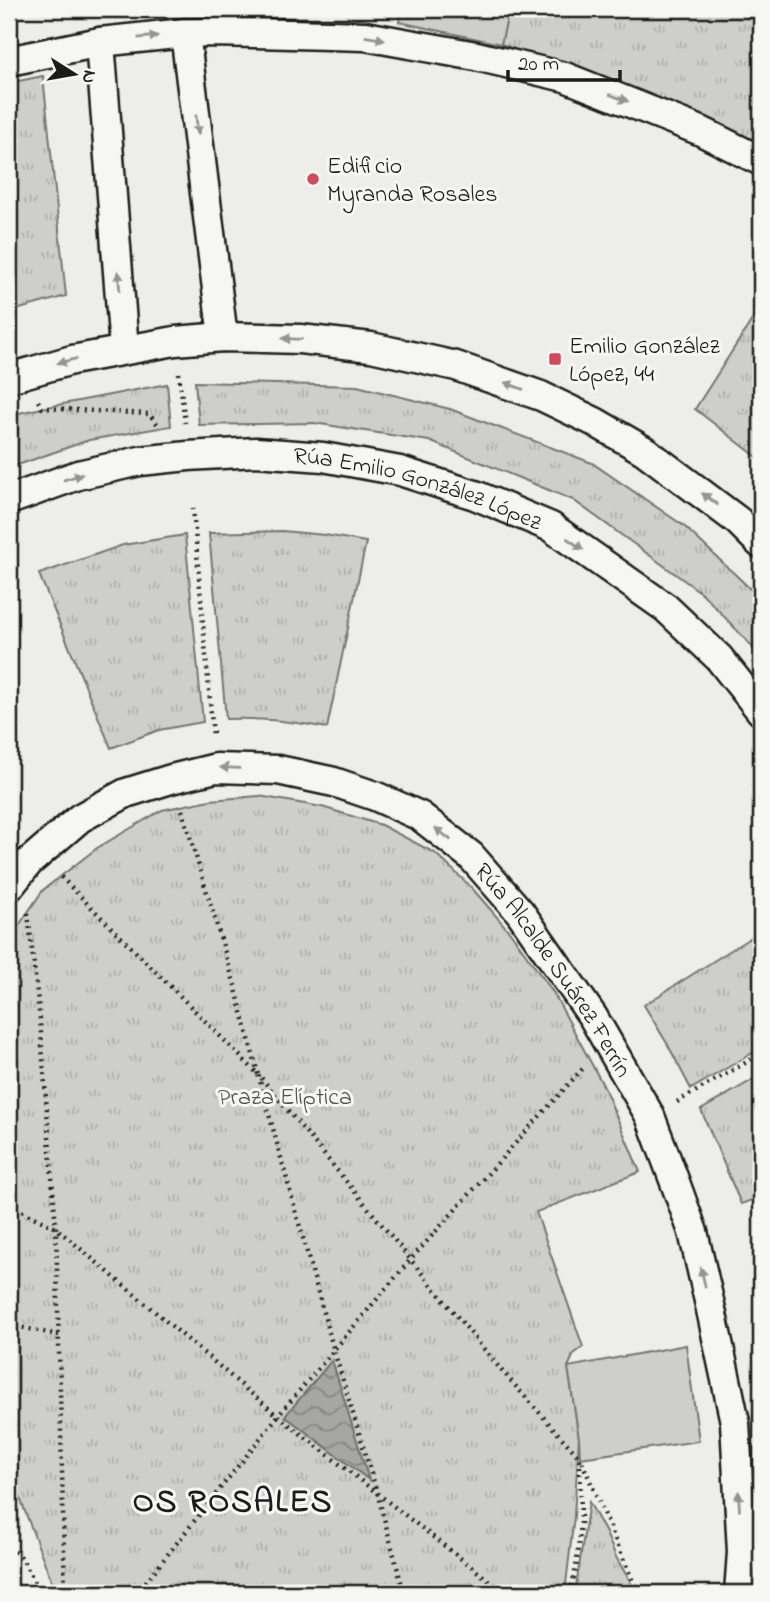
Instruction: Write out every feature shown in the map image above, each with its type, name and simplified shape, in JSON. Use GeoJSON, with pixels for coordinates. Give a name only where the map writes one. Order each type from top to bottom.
{"type":"FeatureCollection","features":[{"type":"Feature","properties":{"kind":"street"},"geometry":{"type":"LineString","coordinates":[[185,33],[223,337]]}},
{"type":"Feature","properties":{"kind":"street"},"geometry":{"type":"LineString","coordinates":[[9,61],[100,42],[185,33],[365,36],[476,56],[565,77],[701,131],[761,161]]}},
{"type":"Feature","properties":{"kind":"street"},"geometry":{"type":"LineString","coordinates":[[100,42],[124,349]]}},
{"type":"Feature","properties":{"kind":"street"},"geometry":{"type":"LineString","coordinates":[[9,378],[72,360],[175,341],[223,337],[300,339],[371,347],[456,366],[541,396],[595,422],[645,451],[738,521],[761,544]]}},
{"type":"Feature","properties":{"kind":"street","name":"Rúa Emilio González López"},"geometry":{"type":"LineString","coordinates":[[9,499],[78,475],[140,461],[187,456],[256,452],[323,457],[400,471],[475,495],[551,527],[666,608],[719,658],[761,711]]}},
{"type":"Feature","properties":{"kind":"street","name":"Rúa Alcalde Suárez Ferrín"},"geometry":{"type":"LineString","coordinates":[[9,887],[29,862],[80,818],[126,793],[216,768],[278,770],[334,782],[375,796],[420,816],[471,856],[520,912],[593,1017],[650,1116],[676,1185],[693,1232],[734,1422],[742,1552],[739,1593]]}},
{"type":"Feature","properties":{"kind":"path"},"geometry":{"type":"LineString","coordinates":[[178,365],[185,431]]}},
{"type":"Feature","properties":{"kind":"path"},"geometry":{"type":"LineString","coordinates":[[34,395],[42,408],[149,414],[166,433]]}},
{"type":"Feature","properties":{"kind":"path"},"geometry":{"type":"LineString","coordinates":[[192,508],[214,740]]}},
{"type":"Feature","properties":{"kind":"path"},"geometry":{"type":"LineString","coordinates":[[181,807],[236,989],[334,1351],[377,1492],[404,1593]]}},
{"type":"Feature","properties":{"kind":"path"},"geometry":{"type":"LineString","coordinates":[[60,876],[258,1074],[502,1371],[580,1458],[638,1593]]}},
{"type":"Feature","properties":{"kind":"path"},"geometry":{"type":"LineString","coordinates":[[28,912],[40,1020],[56,1228],[65,1593]]}},
{"type":"Feature","properties":{"kind":"path"},"geometry":{"type":"LineString","coordinates":[[671,1105],[761,1054]]}},
{"type":"Feature","properties":{"kind":"path"},"geometry":{"type":"LineString","coordinates":[[137,1593],[278,1416],[411,1259],[593,1056]]}},
{"type":"Feature","properties":{"kind":"path"},"geometry":{"type":"LineString","coordinates":[[9,1205],[56,1228],[278,1416],[505,1593]]}},
{"type":"Feature","properties":{"kind":"path"},"geometry":{"type":"LineString","coordinates":[[9,1325],[59,1335]]}},
{"type":"Feature","properties":{"kind":"path"},"geometry":{"type":"LineString","coordinates":[[570,1593],[581,1522],[580,1458]]}},
{"type":"Feature","properties":{"kind":"path"},"geometry":{"type":"LineString","coordinates":[[9,1547],[21,1557],[41,1593]]}},
{"type":"Feature","properties":{"kind":"green space"},"geometry":{"type":"Polygon","coordinates":[[[402,9],[509,9],[501,44],[399,22],[402,9]]]}},
{"type":"Feature","properties":{"kind":"green space"},"geometry":{"type":"Polygon","coordinates":[[[509,9],[761,9],[761,148],[691,115],[501,44],[509,9]]]}},
{"type":"Feature","properties":{"kind":"green space"},"geometry":{"type":"Polygon","coordinates":[[[43,76],[66,296],[9,312],[9,83],[43,76]]]}},
{"type":"Feature","properties":{"kind":"green space"},"geometry":{"type":"Polygon","coordinates":[[[761,306],[761,460],[695,409],[761,306]]]}},
{"type":"Feature","properties":{"kind":"green space"},"geometry":{"type":"Polygon","coordinates":[[[195,382],[357,386],[450,409],[592,463],[684,526],[761,599],[761,656],[703,594],[573,500],[429,441],[314,423],[199,425],[195,382]]]}},
{"type":"Feature","properties":{"kind":"green space"},"geometry":{"type":"Polygon","coordinates":[[[167,384],[171,426],[89,440],[9,468],[9,418],[42,408],[167,384]]]}},
{"type":"Feature","properties":{"kind":"green space"},"geometry":{"type":"Polygon","coordinates":[[[282,531],[366,542],[327,728],[276,720],[226,719],[209,533],[282,531]]]}},
{"type":"Feature","properties":{"kind":"green space"},"geometry":{"type":"Polygon","coordinates":[[[185,535],[203,722],[159,730],[111,748],[39,574],[123,545],[185,535]]]}},
{"type":"Feature","properties":{"kind":"green space","name":"Praza Elíptica"},"geometry":{"type":"Polygon","coordinates":[[[259,796],[322,807],[381,825],[435,853],[471,887],[510,932],[553,992],[604,1087],[640,1172],[536,1212],[583,1347],[574,1354],[568,1367],[579,1438],[565,1593],[56,1593],[9,1469],[9,940],[43,890],[97,848],[162,810],[210,800],[259,796]]]}},
{"type":"Feature","properties":{"kind":"green space"},"geometry":{"type":"Polygon","coordinates":[[[761,931],[761,1048],[691,1089],[644,1005],[761,931]]]}},
{"type":"Feature","properties":{"kind":"green space"},"geometry":{"type":"Polygon","coordinates":[[[761,1075],[761,1197],[741,1204],[701,1110],[761,1075]]]}},
{"type":"Feature","properties":{"kind":"green space"},"geometry":{"type":"Polygon","coordinates":[[[686,1345],[699,1441],[580,1458],[568,1367],[686,1345]]]}},
{"type":"Feature","properties":{"kind":"green space"},"geometry":{"type":"Polygon","coordinates":[[[589,1502],[631,1583],[633,1593],[575,1593],[589,1502]]]}},
{"type":"Feature","properties":{"kind":"water"},"geometry":{"type":"Polygon","coordinates":[[[332,1360],[369,1480],[285,1416],[332,1360]]]}},
{"type":"Feature","properties":{"kind":"place","name":"Edificio Myranda Rosales"},"geometry":{"type":"Point","coordinates":[313,179]}},
{"type":"Feature","properties":{"kind":"place","name":"Emilio González López, 44"},"geometry":{"type":"Point","coordinates":[555,359]}},
{"type":"Feature","properties":{"kind":"district","name":"OS ROSALES"},"geometry":{"type":"Point","coordinates":[233,1500]}}]}
